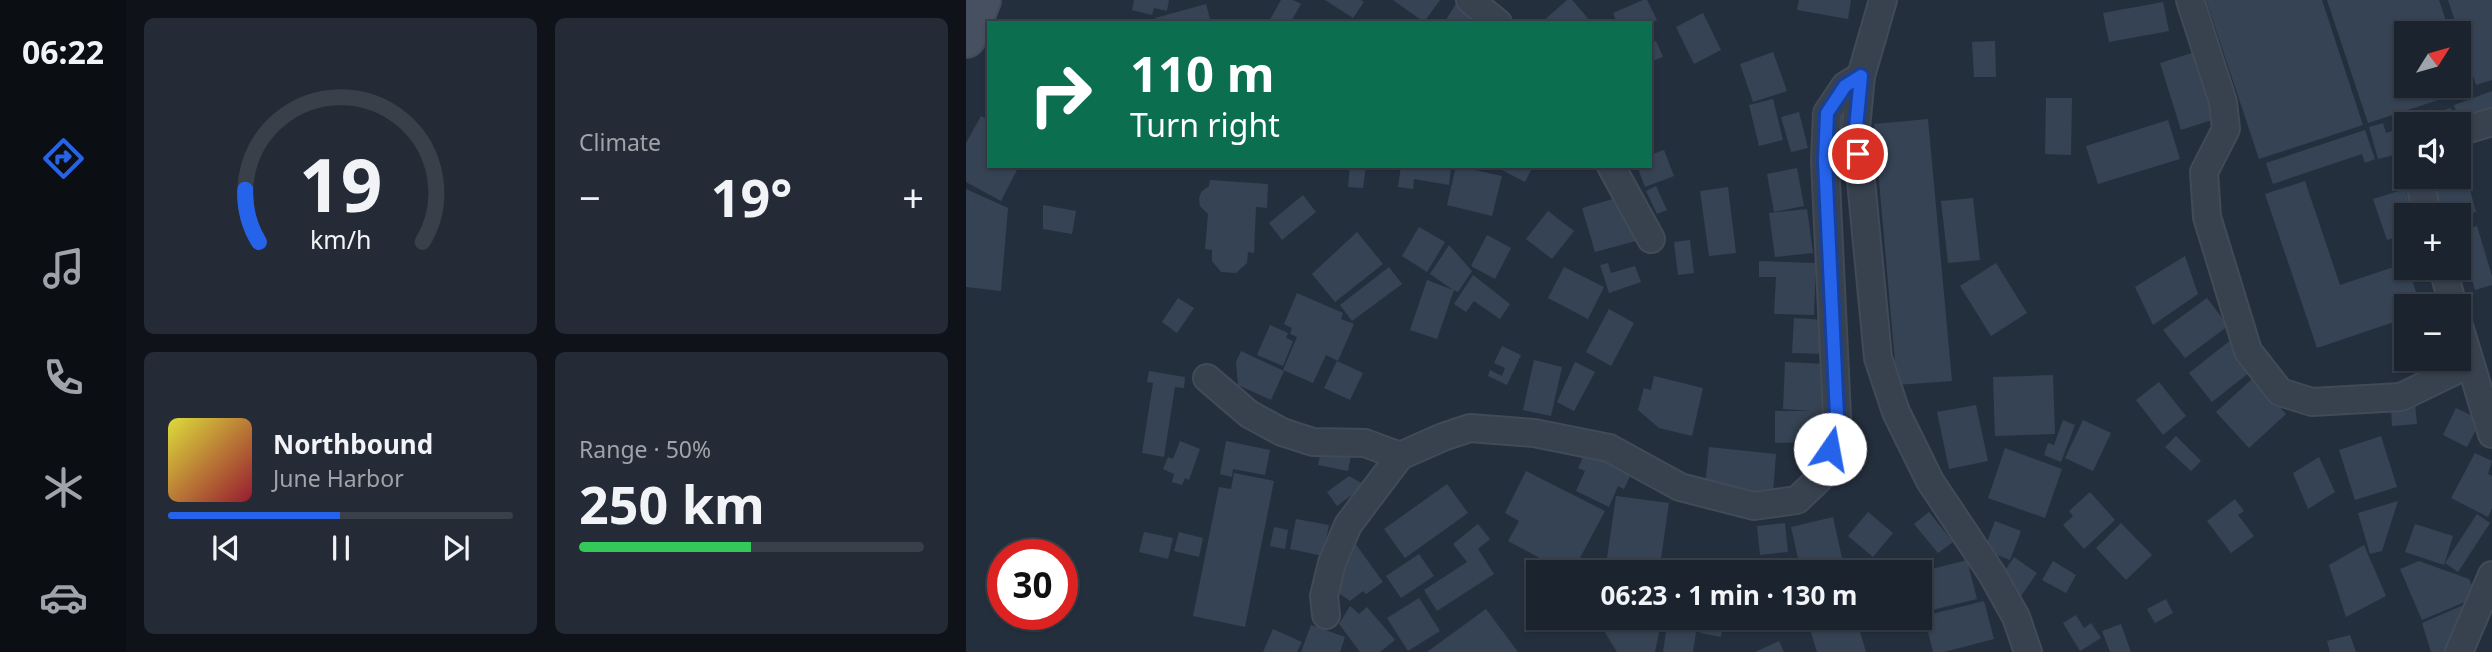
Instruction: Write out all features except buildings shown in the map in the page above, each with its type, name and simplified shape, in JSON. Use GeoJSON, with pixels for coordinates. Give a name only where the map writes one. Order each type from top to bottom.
{"type":"FeatureCollection","features":[{"type":"Feature","properties":{"kind":"main road"},"geometry":{"type":"LineString","coordinates":[[966,38],[981,0]]}},
{"type":"Feature","properties":{"kind":"street"},"geometry":{"type":"LineString","coordinates":[[1470,0],[1496,21]]}},
{"type":"Feature","properties":{"kind":"street"},"geometry":{"type":"LineString","coordinates":[[1883,0],[1861,76],[1856,128],[1878,358],[1896,412],[1930,481],[1992,573],[2016,617],[2028,652]]}},
{"type":"Feature","properties":{"kind":"street"},"geometry":{"type":"LineString","coordinates":[[2190,0],[2223,102],[2226,129],[2204,172],[2207,217],[2248,351],[2280,392],[2312,402],[2401,397],[2455,371]]}},
{"type":"Feature","properties":{"kind":"street"},"geometry":{"type":"LineString","coordinates":[[1326,615],[1324,596],[1332,564],[1348,525],[1400,456],[1470,428],[1534,433],[1609,448],[1680,487],[1754,506],[1797,500],[1820,478],[1837,416],[1825,161],[1827,113],[1845,86],[1861,76]]}},
{"type":"Feature","properties":{"kind":"street"},"geometry":{"type":"LineString","coordinates":[[2471,128],[2492,122]]}},
{"type":"Feature","properties":{"kind":"street"},"geometry":{"type":"LineString","coordinates":[[1612,168],[1651,239]]}},
{"type":"Feature","properties":{"kind":"street"},"geometry":{"type":"LineString","coordinates":[[2471,370],[2492,434]]}},
{"type":"Feature","properties":{"kind":"street"},"geometry":{"type":"LineString","coordinates":[[1207,378],[1249,414],[1282,432],[1313,443],[1364,443],[1400,456]]}},
{"type":"Feature","properties":{"kind":"street"},"geometry":{"type":"LineString","coordinates":[[2459,652],[2492,575]]}},
{"type":"Feature","properties":{"kind":"route"},"geometry":{"type":"LineString","coordinates":[[1830,449],[1837,416],[1825,161],[1827,113],[1845,86],[1861,76],[1856,128],[1858,154]]}}]}
